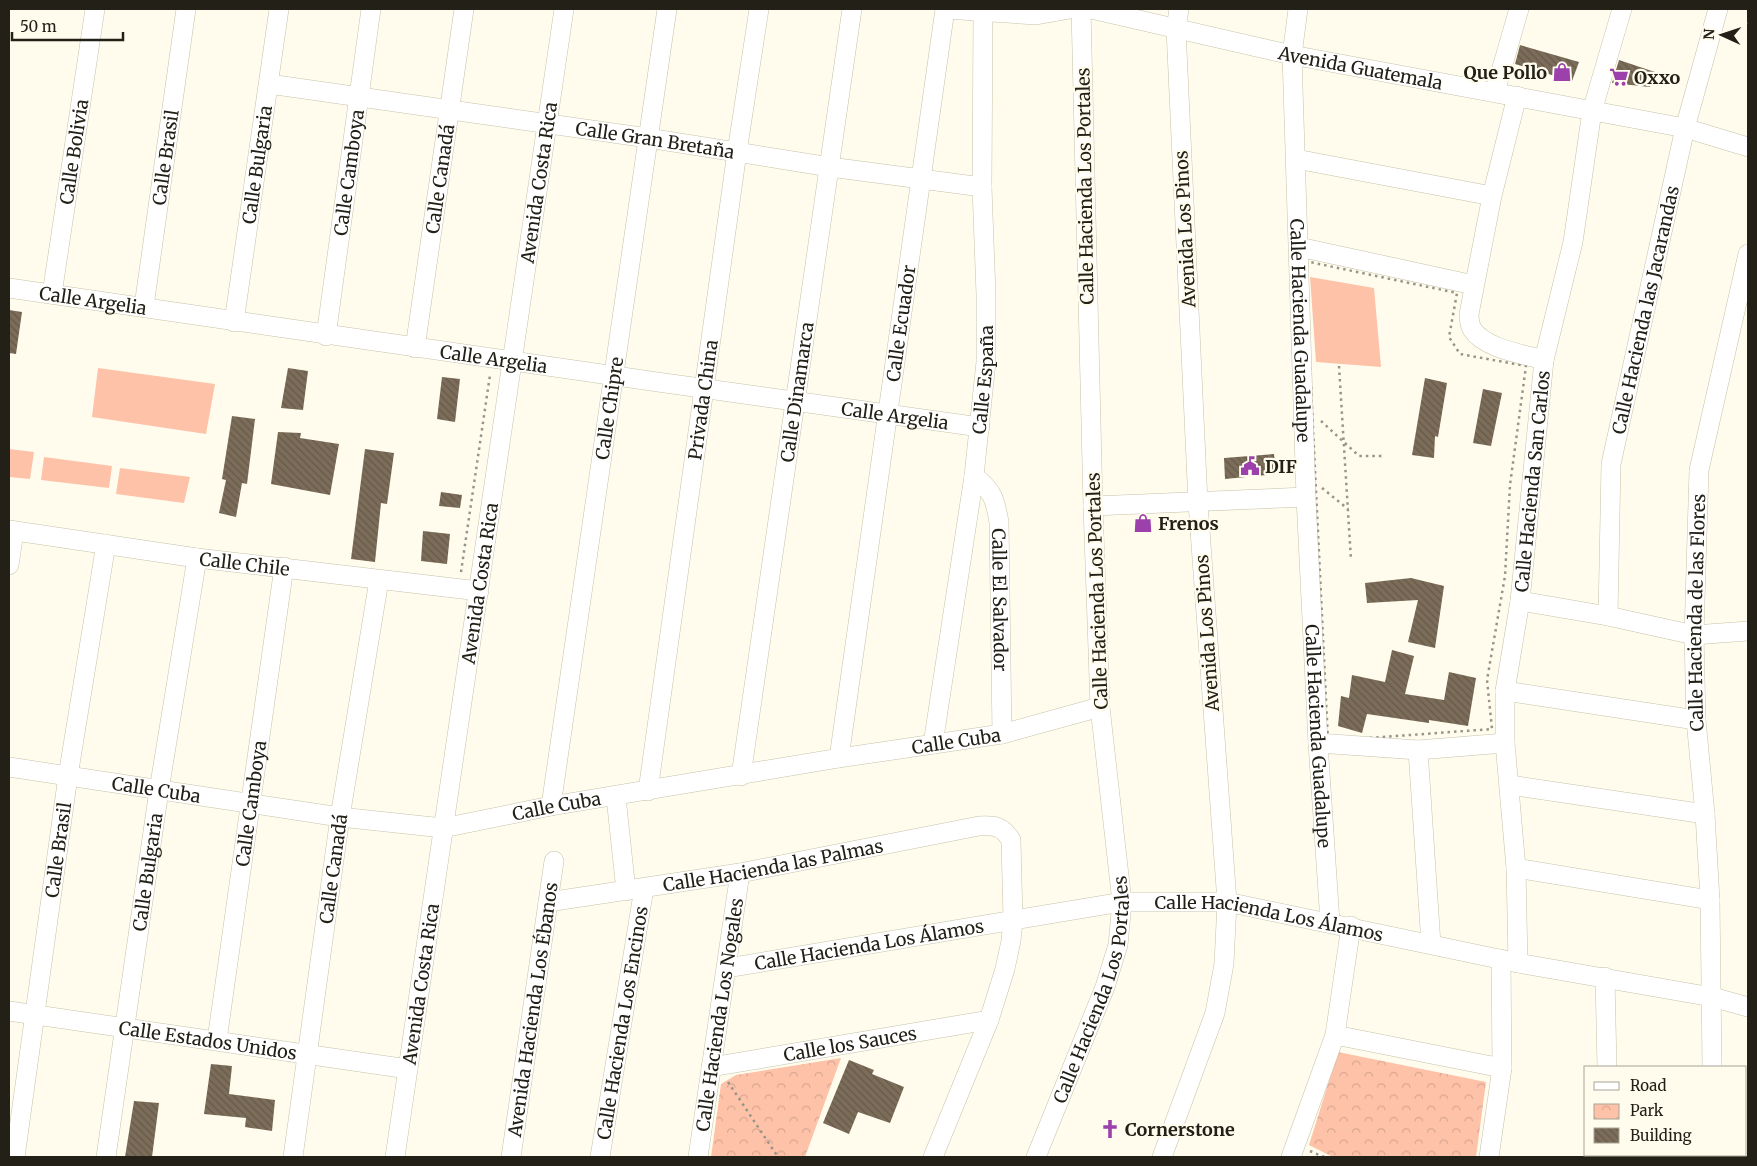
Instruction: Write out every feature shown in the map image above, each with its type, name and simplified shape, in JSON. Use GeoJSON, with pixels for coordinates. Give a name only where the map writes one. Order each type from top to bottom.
{"type":"FeatureCollection","features":[{"type":"Feature","properties":{"kind":"street","name":"Calle Bolivia"},"geometry":{"type":"LineString","coordinates":[[52,294],[95,9]]}},
{"type":"Feature","properties":{"kind":"street","name":"Calle Brasil"},"geometry":{"type":"LineString","coordinates":[[144,306],[186,9]]}},
{"type":"Feature","properties":{"kind":"street","name":"Calle Bulgaria"},"geometry":{"type":"LineString","coordinates":[[234,322],[279,9]]}},
{"type":"Feature","properties":{"kind":"street","name":"Calle Camboya"},"geometry":{"type":"LineString","coordinates":[[326,336],[371,9]]}},
{"type":"Feature","properties":{"kind":"street","name":"Calle Canadá"},"geometry":{"type":"LineString","coordinates":[[415,348],[464,9]]}},
{"type":"Feature","properties":{"kind":"street","name":"Avenida Costa Rica"},"geometry":{"type":"LineString","coordinates":[[395,1157],[564,9]]}},
{"type":"Feature","properties":{"kind":"street","name":"Calle Chipre"},"geometry":{"type":"LineString","coordinates":[[551,806],[667,9]]}},
{"type":"Feature","properties":{"kind":"street","name":"Privada China"},"geometry":{"type":"LineString","coordinates":[[648,791],[737,152],[759,9]]}},
{"type":"Feature","properties":{"kind":"street","name":"Calle Dinamarca"},"geometry":{"type":"LineString","coordinates":[[741,776],[852,9]]}},
{"type":"Feature","properties":{"kind":"street"},"geometry":{"type":"LineString","coordinates":[[945,9],[1036,15],[1070,9]]}},
{"type":"Feature","properties":{"kind":"street","name":"Calle Ecuador"},"geometry":{"type":"LineString","coordinates":[[839,758],[945,9]]}},
{"type":"Feature","properties":{"kind":"street","name":"Calle Hacienda Los Portales"},"geometry":{"type":"LineString","coordinates":[[1036,1157],[1105,987],[1118,945],[1122,902],[1100,707],[1093,506],[1081,9]]}},
{"type":"Feature","properties":{"kind":"street","name":"Avenida Guatemala"},"geometry":{"type":"LineString","coordinates":[[1091,9],[1292,55],[1684,128],[1748,147]]}},
{"type":"Feature","properties":{"kind":"street","name":"Avenida Los Pinos"},"geometry":{"type":"LineString","coordinates":[[1162,1157],[1215,1013],[1224,964],[1227,902],[1198,503],[1176,29],[1179,9]]}},
{"type":"Feature","properties":{"kind":"street","name":"Calle Hacienda Guadalupe"},"geometry":{"type":"LineString","coordinates":[[1298,9],[1292,55],[1311,490],[1318,743],[1330,922]]}},
{"type":"Feature","properties":{"kind":"street"},"geometry":{"type":"LineString","coordinates":[[1495,92],[1519,9]]}},
{"type":"Feature","properties":{"kind":"street","name":"Calle Hacienda San Carlos"},"geometry":{"type":"LineString","coordinates":[[1489,1157],[1502,1068],[1516,868],[1505,744],[1505,691],[1520,601],[1544,360],[1573,242],[1592,111],[1622,9]]}},
{"type":"Feature","properties":{"kind":"street","name":"Calle Hacienda las Jacarandas"},"geometry":{"type":"LineString","coordinates":[[1608,616],[1611,464],[1684,128],[1718,9]]}},
{"type":"Feature","properties":{"kind":"street","name":"Calle España"},"geometry":{"type":"LineString","coordinates":[[933,744],[974,476],[986,362],[986,295],[982,186],[983,12]]}},
{"type":"Feature","properties":{"kind":"street","name":"Calle Gran Bretaña"},"geometry":{"type":"LineString","coordinates":[[269,84],[648,138],[830,167],[982,186]]}},
{"type":"Feature","properties":{"kind":"street"},"geometry":{"type":"LineString","coordinates":[[1517,96],[1492,196],[1469,314],[1471,328],[1480,337],[1492,344],[1544,360]]}},
{"type":"Feature","properties":{"kind":"street"},"geometry":{"type":"LineString","coordinates":[[1296,159],[1492,196]]}},
{"type":"Feature","properties":{"kind":"street"},"geometry":{"type":"LineString","coordinates":[[1300,246],[1474,285]]}},
{"type":"Feature","properties":{"kind":"street","name":"Calle Hacienda de las Flores"},"geometry":{"type":"LineString","coordinates":[[1712,1066],[1710,900],[1705,814],[1696,720],[1694,636],[1699,470],[1748,254]]}},
{"type":"Feature","properties":{"kind":"street","name":"Calle Argelia"},"geometry":{"type":"LineString","coordinates":[[9,288],[144,306],[326,336],[513,360],[795,402],[980,427]]}},
{"type":"Feature","properties":{"kind":"street","name":"Calle El Salvador"},"geometry":{"type":"LineString","coordinates":[[974,476],[988,487],[996,501],[999,522],[1002,734]]}},
{"type":"Feature","properties":{"kind":"street"},"geometry":{"type":"LineString","coordinates":[[1093,506],[1198,503],[1311,490]]}},
{"type":"Feature","properties":{"kind":"street"},"geometry":{"type":"LineString","coordinates":[[9,565],[11,531]]}},
{"type":"Feature","properties":{"kind":"street","name":"Calle Chile"},"geometry":{"type":"LineString","coordinates":[[11,531],[198,558],[479,591]]}},
{"type":"Feature","properties":{"kind":"street","name":"Calle Brasil"},"geometry":{"type":"LineString","coordinates":[[15,1157],[68,776],[106,544]]}},
{"type":"Feature","properties":{"kind":"street","name":"Calle Bulgaria"},"geometry":{"type":"LineString","coordinates":[[106,1157],[159,790],[198,558]]}},
{"type":"Feature","properties":{"kind":"street","name":"Calle Camboya"},"geometry":{"type":"LineString","coordinates":[[217,1040],[284,567]]}},
{"type":"Feature","properties":{"kind":"street","name":"Calle Canadá"},"geometry":{"type":"LineString","coordinates":[[293,1157],[309,1053],[340,818],[379,580]]}},
{"type":"Feature","properties":{"kind":"street"},"geometry":{"type":"LineString","coordinates":[[1520,601],[1608,616],[1694,636],[1748,631]]}},
{"type":"Feature","properties":{"kind":"street"},"geometry":{"type":"LineString","coordinates":[[1505,691],[1696,720]]}},
{"type":"Feature","properties":{"kind":"street","name":"Calle Cuba"},"geometry":{"type":"LineString","coordinates":[[9,767],[340,818],[443,828],[551,806],[616,797],[839,758],[1002,734],[1100,707]]}},
{"type":"Feature","properties":{"kind":"street"},"geometry":{"type":"LineString","coordinates":[[1318,743],[1418,750],[1505,744]]}},
{"type":"Feature","properties":{"kind":"street"},"geometry":{"type":"LineString","coordinates":[[1418,750],[1431,944]]}},
{"type":"Feature","properties":{"kind":"street"},"geometry":{"type":"LineString","coordinates":[[1510,785],[1705,814]]}},
{"type":"Feature","properties":{"kind":"street","name":"Calle Hacienda Los Encinos"},"geometry":{"type":"LineString","coordinates":[[600,1157],[635,890],[616,797]]}},
{"type":"Feature","properties":{"kind":"street","name":"Calle Hacienda las Palmas"},"geometry":{"type":"LineString","coordinates":[[548,902],[740,873],[979,826],[996,825],[1005,830],[1011,840],[1013,920]]}},
{"type":"Feature","properties":{"kind":"street","name":"Avenida Hacienda Los Ébanos"},"geometry":{"type":"LineString","coordinates":[[511,1157],[554,861]]}},
{"type":"Feature","properties":{"kind":"street"},"geometry":{"type":"LineString","coordinates":[[1516,868],[1710,900]]}},
{"type":"Feature","properties":{"kind":"street","name":"Calle Hacienda Los Nogales"},"geometry":{"type":"LineString","coordinates":[[698,1157],[717,1071],[727,968],[740,873]]}},
{"type":"Feature","properties":{"kind":"street","name":"Calle Hacienda Los Álamos"},"geometry":{"type":"LineString","coordinates":[[727,968],[1122,902],[1227,902],[1351,926],[1510,961],[1712,997],[1748,1007]]}},
{"type":"Feature","properties":{"kind":"street"},"geometry":{"type":"LineString","coordinates":[[933,1157],[989,1020],[1005,969],[1013,920]]}},
{"type":"Feature","properties":{"kind":"street"},"geometry":{"type":"LineString","coordinates":[[1296,1154],[1335,1035],[1351,926]]}},
{"type":"Feature","properties":{"kind":"street"},"geometry":{"type":"LineString","coordinates":[[1605,977],[1607,1066]]}},
{"type":"Feature","properties":{"kind":"street","name":"Calle Estados Unidos"},"geometry":{"type":"LineString","coordinates":[[9,1011],[309,1053],[408,1069]]}},
{"type":"Feature","properties":{"kind":"street","name":"Calle los Sauces"},"geometry":{"type":"LineString","coordinates":[[717,1071],[989,1020]]}},
{"type":"Feature","properties":{"kind":"street"},"geometry":{"type":"LineString","coordinates":[[1335,1035],[1502,1068]]}},
{"type":"Feature","properties":{"kind":"path"},"geometry":{"type":"LineString","coordinates":[[1305,261],[1457,293],[1449,337],[1460,354],[1526,366],[1510,485],[1505,576],[1487,680],[1492,729],[1328,741],[1311,490],[1312,413],[1305,261]]}},
{"type":"Feature","properties":{"kind":"path"},"geometry":{"type":"LineString","coordinates":[[1339,366],[1352,560]]}},
{"type":"Feature","properties":{"kind":"path"},"geometry":{"type":"LineString","coordinates":[[460,580],[491,370]]}},
{"type":"Feature","properties":{"kind":"path"},"geometry":{"type":"LineString","coordinates":[[1312,413],[1359,456],[1385,456]]}},
{"type":"Feature","properties":{"kind":"path"},"geometry":{"type":"LineString","coordinates":[[1311,490],[1348,509]]}},
{"type":"Feature","properties":{"kind":"path"},"geometry":{"type":"LineString","coordinates":[[717,1071],[778,1157]]}},
{"type":"Feature","properties":{"kind":"path"},"geometry":{"type":"LineString","coordinates":[[1296,1154],[1324,1157]]}},
{"type":"Feature","properties":{"kind":"green space"},"geometry":{"type":"Polygon","coordinates":[[[1310,277],[1374,288],[1381,367],[1316,362],[1310,277]]]}},
{"type":"Feature","properties":{"kind":"green space"},"geometry":{"type":"Polygon","coordinates":[[[98,368],[215,384],[206,434],[92,417],[98,368]]]}},
{"type":"Feature","properties":{"kind":"green space"},"geometry":{"type":"Polygon","coordinates":[[[9,449],[34,452],[30,479],[9,477],[9,449]]]}},
{"type":"Feature","properties":{"kind":"green space"},"geometry":{"type":"Polygon","coordinates":[[[44,457],[112,466],[109,488],[41,480],[44,457]]]}},
{"type":"Feature","properties":{"kind":"green space"},"geometry":{"type":"Polygon","coordinates":[[[120,468],[190,477],[184,503],[116,494],[120,468]]]}},
{"type":"Feature","properties":{"kind":"green space"},"geometry":{"type":"Polygon","coordinates":[[[1338,1052],[1486,1082],[1476,1157],[1333,1157],[1309,1145],[1338,1052]]]}},
{"type":"Feature","properties":{"kind":"green space"},"geometry":{"type":"Polygon","coordinates":[[[841,1058],[805,1157],[711,1157],[721,1084],[736,1075],[841,1058]]]}},
{"type":"Feature","properties":{"kind":"building"},"geometry":{"type":"Polygon","coordinates":[[[1520,45],[1579,62],[1572,81],[1515,64],[1520,45]]]}},
{"type":"Feature","properties":{"kind":"building"},"geometry":{"type":"Polygon","coordinates":[[[1619,60],[1655,72],[1650,87],[1612,83],[1619,60]]]}},
{"type":"Feature","properties":{"kind":"building"},"geometry":{"type":"Polygon","coordinates":[[[9,310],[22,312],[16,354],[9,353],[9,310]]]}},
{"type":"Feature","properties":{"kind":"building"},"geometry":{"type":"Polygon","coordinates":[[[288,368],[308,371],[303,410],[281,408],[288,368]]]}},
{"type":"Feature","properties":{"kind":"building"},"geometry":{"type":"Polygon","coordinates":[[[442,377],[460,379],[455,422],[437,419],[442,377]]]}},
{"type":"Feature","properties":{"kind":"building"},"geometry":{"type":"Polygon","coordinates":[[[1425,378],[1447,383],[1438,437],[1435,436],[1434,458],[1412,455],[1425,378]]]}},
{"type":"Feature","properties":{"kind":"building"},"geometry":{"type":"Polygon","coordinates":[[[1483,389],[1502,393],[1491,446],[1473,443],[1483,389]]]}},
{"type":"Feature","properties":{"kind":"building"},"geometry":{"type":"Polygon","coordinates":[[[232,416],[255,419],[247,484],[242,483],[236,517],[219,513],[226,480],[222,479],[232,416]]]}},
{"type":"Feature","properties":{"kind":"building"},"geometry":{"type":"Polygon","coordinates":[[[278,432],[301,433],[300,438],[339,444],[330,495],[271,484],[278,432]]]}},
{"type":"Feature","properties":{"kind":"building"},"geometry":{"type":"Polygon","coordinates":[[[365,449],[394,453],[387,504],[381,503],[375,562],[351,559],[365,449]]]}},
{"type":"Feature","properties":{"kind":"building","name":"DIF"},"geometry":{"type":"Polygon","coordinates":[[[1274,454],[1276,474],[1225,479],[1224,458],[1274,454]]]}},
{"type":"Feature","properties":{"kind":"building"},"geometry":{"type":"Polygon","coordinates":[[[441,492],[462,495],[460,508],[439,506],[441,492]]]}},
{"type":"Feature","properties":{"kind":"building"},"geometry":{"type":"Polygon","coordinates":[[[423,531],[450,534],[447,564],[421,561],[423,531]]]}},
{"type":"Feature","properties":{"kind":"building"},"geometry":{"type":"Polygon","coordinates":[[[1411,578],[1444,586],[1435,648],[1408,642],[1418,600],[1367,603],[1365,583],[1411,578]]]}},
{"type":"Feature","properties":{"kind":"building"},"geometry":{"type":"Polygon","coordinates":[[[1392,650],[1414,656],[1405,694],[1444,700],[1449,672],[1476,678],[1468,726],[1429,720],[1429,723],[1367,714],[1362,733],[1338,726],[1341,696],[1349,698],[1352,675],[1385,682],[1392,650]]]}},
{"type":"Feature","properties":{"kind":"building"},"geometry":{"type":"Polygon","coordinates":[[[849,1060],[874,1070],[872,1074],[904,1087],[890,1123],[858,1112],[849,1134],[823,1123],[849,1060]]]}},
{"type":"Feature","properties":{"kind":"building"},"geometry":{"type":"Polygon","coordinates":[[[211,1064],[232,1066],[229,1094],[275,1100],[272,1131],[245,1127],[246,1118],[204,1114],[211,1064]]]}},
{"type":"Feature","properties":{"kind":"building"},"geometry":{"type":"Polygon","coordinates":[[[134,1101],[159,1103],[152,1157],[125,1157],[134,1101]]]}},
{"type":"Feature","properties":{"kind":"place","name":"Que Pollo"},"geometry":{"type":"Point","coordinates":[1562,72]}},
{"type":"Feature","properties":{"kind":"place","name":"Oxxo"},"geometry":{"type":"Point","coordinates":[1619,77]}},
{"type":"Feature","properties":{"kind":"place","name":"DIF"},"geometry":{"type":"Point","coordinates":[1250,466]}},
{"type":"Feature","properties":{"kind":"place","name":"Frenos"},"geometry":{"type":"Point","coordinates":[1143,523]}},
{"type":"Feature","properties":{"kind":"place","name":"Cornerstone"},"geometry":{"type":"Point","coordinates":[1110,1129]}}]}
